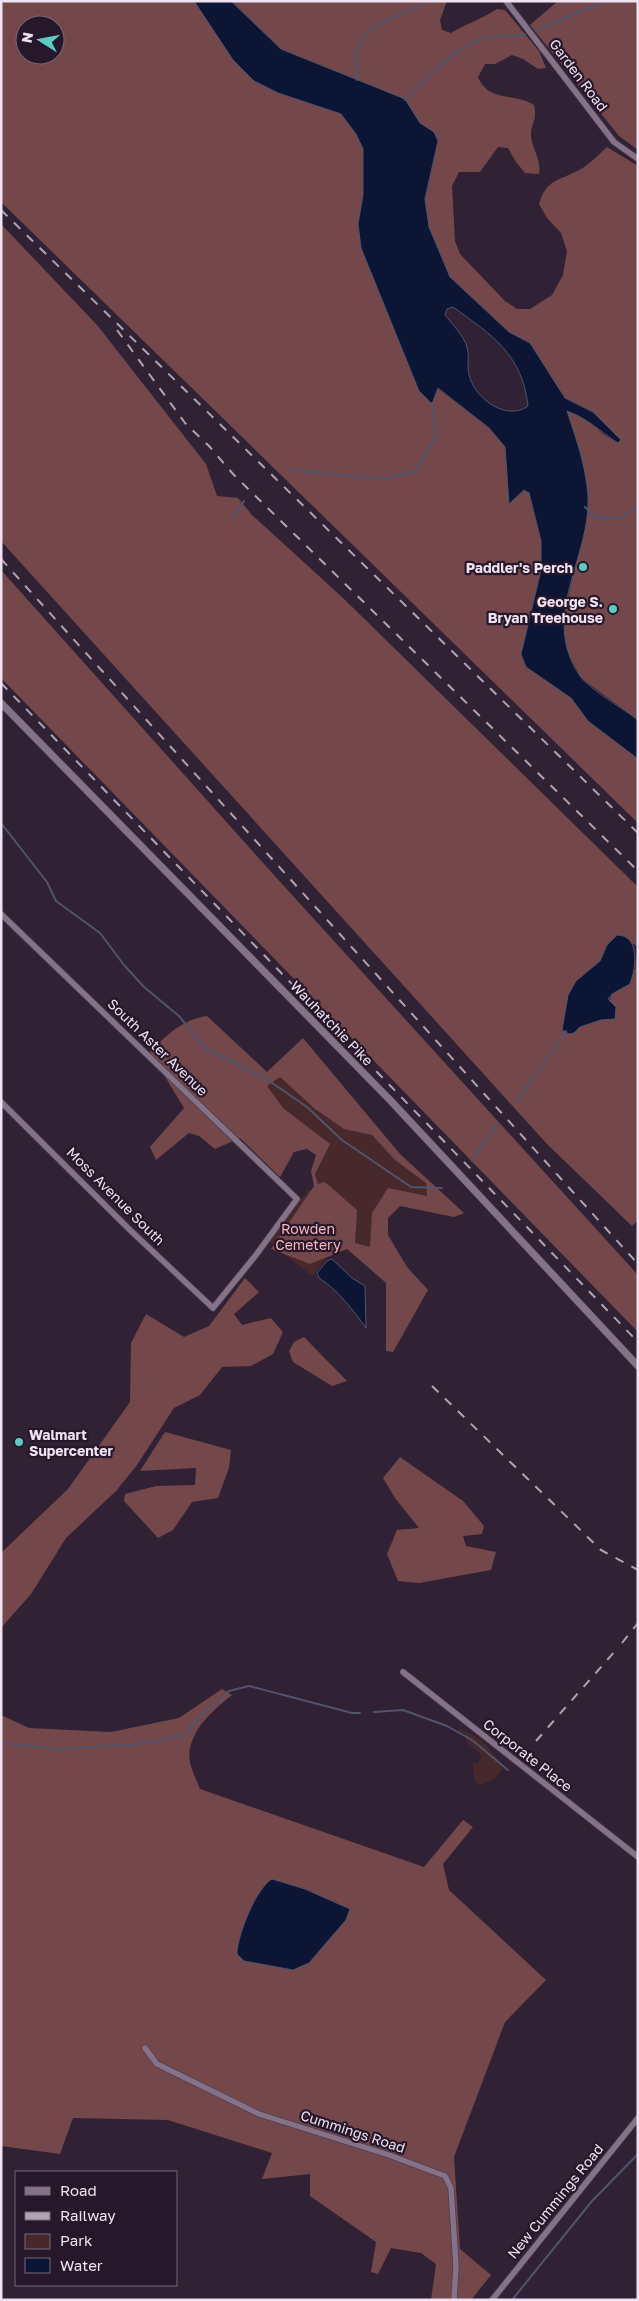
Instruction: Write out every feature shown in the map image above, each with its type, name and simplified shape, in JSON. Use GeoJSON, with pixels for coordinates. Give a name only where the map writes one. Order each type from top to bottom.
{"type":"FeatureCollection","features":[{"type":"Feature","properties":{"kind":"street","name":"Garden Road"},"geometry":{"type":"LineString","coordinates":[[506,1],[614,142],[638,159]]}},
{"type":"Feature","properties":{"kind":"street","name":"Wauhatchie Pike"},"geometry":{"type":"LineString","coordinates":[[1,703],[390,1100],[638,1366]]}},
{"type":"Feature","properties":{"kind":"street","name":"South Aster Avenue"},"geometry":{"type":"LineString","coordinates":[[1,914],[297,1199],[279,1226],[213,1308]]}},
{"type":"Feature","properties":{"kind":"street","name":"Moss Avenue South"},"geometry":{"type":"LineString","coordinates":[[1,1102],[213,1308]]}},
{"type":"Feature","properties":{"kind":"street","name":"Corporate Place"},"geometry":{"type":"LineString","coordinates":[[404,1672],[638,1857]]}},
{"type":"Feature","properties":{"kind":"street","name":"Cummings Road"},"geometry":{"type":"LineString","coordinates":[[145,2048],[157,2064],[259,2114],[389,2155],[445,2176],[451,2188],[452,2201],[456,2266],[454,2300]]}},
{"type":"Feature","properties":{"kind":"street","name":"New Cummings Road"},"geometry":{"type":"LineString","coordinates":[[492,2300],[638,2118]]}},
{"type":"Feature","properties":{"kind":"green space"},"geometry":{"type":"Polygon","coordinates":[[[5,1],[194,1],[233,60],[278,93],[341,114],[356,134],[363,148],[363,195],[358,224],[437,388],[489,428],[505,447],[509,504],[524,490],[529,492],[541,541],[541,570],[521,654],[526,667],[571,698],[588,721],[638,759],[638,823],[1,202],[1,5],[5,1]]]}},
{"type":"Feature","properties":{"kind":"green space"},"geometry":{"type":"Polygon","coordinates":[[[231,1],[447,1],[440,20],[442,30],[451,33],[497,9],[505,10],[539,51],[546,68],[538,69],[523,59],[512,55],[495,64],[485,64],[478,77],[489,91],[495,94],[526,101],[534,105],[535,117],[531,137],[539,163],[539,174],[525,173],[508,148],[498,147],[480,172],[459,172],[452,186],[455,241],[460,254],[505,301],[517,309],[530,309],[552,295],[563,275],[567,251],[561,233],[547,218],[539,204],[549,185],[579,170],[607,147],[638,166],[638,720],[581,678],[566,649],[563,618],[584,531],[588,497],[567,410],[588,420],[603,434],[618,443],[621,440],[593,412],[565,398],[530,343],[509,332],[450,277],[429,227],[425,199],[438,141],[434,132],[420,124],[405,99],[281,49],[231,1]]]}},
{"type":"Feature","properties":{"kind":"green space"},"geometry":{"type":"Polygon","coordinates":[[[558,1],[638,1],[638,150],[619,136],[530,25],[558,1]]]}},
{"type":"Feature","properties":{"kind":"green space"},"geometry":{"type":"Polygon","coordinates":[[[1,224],[97,325],[206,464],[217,496],[238,498],[252,515],[342,597],[638,887],[638,1220],[632,1226],[547,1144],[1,541],[1,224]],[[617,935],[607,944],[600,961],[576,981],[580,1027],[601,1020],[612,994],[630,984],[635,969],[637,946],[617,935]]]}},
{"type":"Feature","properties":{"kind":"green space"},"geometry":{"type":"Polygon","coordinates":[[[1,570],[273,874],[638,1275],[638,1332],[1,678],[1,570]]]}},
{"type":"Feature","properties":{"kind":"green space"},"geometry":{"type":"Polygon","coordinates":[[[207,1016],[267,1072],[303,1038],[400,1154],[464,1213],[454,1217],[400,1206],[388,1218],[388,1235],[407,1267],[428,1290],[393,1352],[386,1351],[386,1283],[347,1249],[310,1264],[271,1249],[314,1186],[311,1171],[316,1155],[307,1149],[294,1152],[280,1177],[240,1138],[215,1149],[199,1136],[189,1133],[156,1160],[150,1147],[184,1108],[150,1052],[183,1024],[207,1016]],[[280,1077],[267,1086],[283,1108],[330,1144],[315,1174],[318,1184],[325,1182],[357,1210],[355,1243],[370,1247],[372,1213],[388,1188],[427,1196],[426,1183],[395,1160],[372,1135],[344,1129],[315,1109],[280,1077]]]}},
{"type":"Feature","properties":{"kind":"green space"},"geometry":{"type":"Polygon","coordinates":[[[280,1077],[315,1109],[344,1129],[372,1135],[395,1160],[426,1183],[427,1196],[372,1213],[370,1247],[355,1244],[339,1195],[325,1182],[318,1185],[315,1174],[329,1144],[283,1108],[267,1086],[280,1077]]]}},
{"type":"Feature","properties":{"kind":"green space","name":"Rowden Cemetery"},"geometry":{"type":"Polygon","coordinates":[[[309,1189],[346,1225],[334,1249],[312,1276],[269,1242],[309,1189]]]}},
{"type":"Feature","properties":{"kind":"green space"},"geometry":{"type":"Polygon","coordinates":[[[245,1278],[259,1292],[234,1314],[242,1325],[271,1318],[283,1332],[273,1354],[251,1366],[222,1367],[200,1395],[174,1408],[137,1465],[116,1491],[66,1538],[31,1594],[1,1628],[1,1553],[68,1489],[130,1402],[131,1343],[146,1314],[184,1337],[209,1326],[245,1278]]]}},
{"type":"Feature","properties":{"kind":"green space"},"geometry":{"type":"Polygon","coordinates":[[[304,1337],[347,1381],[332,1386],[293,1362],[289,1351],[294,1342],[304,1337]]]}},
{"type":"Feature","properties":{"kind":"green space"},"geometry":{"type":"Polygon","coordinates":[[[165,1432],[231,1450],[229,1468],[218,1498],[192,1502],[173,1530],[158,1538],[124,1501],[125,1494],[156,1486],[195,1485],[196,1468],[140,1471],[165,1432]]]}},
{"type":"Feature","properties":{"kind":"green space"},"geometry":{"type":"Polygon","coordinates":[[[400,1457],[463,1501],[484,1526],[482,1534],[463,1536],[466,1546],[496,1552],[491,1570],[419,1583],[398,1581],[387,1554],[397,1530],[419,1528],[395,1498],[383,1478],[400,1457]]]}},
{"type":"Feature","properties":{"kind":"green space"},"geometry":{"type":"Polygon","coordinates":[[[222,1689],[232,1695],[216,1708],[202,1724],[192,1742],[190,1763],[200,1789],[424,1867],[463,1820],[473,1827],[443,1864],[449,1890],[546,1980],[505,2022],[454,2157],[460,2249],[491,2275],[471,2300],[431,2300],[436,2264],[421,2253],[391,2248],[378,2274],[371,2272],[376,2242],[310,2196],[310,2174],[262,2179],[272,2153],[168,2120],[73,2118],[60,2154],[1,2146],[1,1715],[29,1728],[111,1732],[179,1718],[222,1689]],[[272,1879],[244,1961],[293,1970],[309,1963],[350,1909],[305,1889],[272,1879]]]}},
{"type":"Feature","properties":{"kind":"green space"},"geometry":{"type":"Polygon","coordinates":[[[458,1729],[479,1739],[499,1763],[502,1769],[487,1783],[479,1785],[476,1783],[472,1763],[475,1762],[477,1764],[482,1756],[466,1741],[466,1734],[459,1732],[458,1729]]]}},
{"type":"Feature","properties":{"kind":"water"},"geometry":{"type":"Polygon","coordinates":[[[194,1],[231,1],[281,49],[405,99],[420,123],[434,132],[438,141],[425,199],[429,227],[450,277],[509,332],[530,343],[565,398],[593,412],[621,440],[618,443],[587,421],[567,411],[583,463],[588,496],[587,519],[565,609],[564,631],[569,654],[584,681],[598,693],[638,720],[638,759],[588,721],[571,698],[526,667],[521,654],[541,570],[541,541],[529,493],[524,490],[509,504],[505,447],[489,428],[438,388],[432,404],[419,391],[361,248],[358,224],[363,195],[363,149],[356,134],[341,114],[278,93],[254,81],[233,60],[194,1]],[[453,307],[447,309],[445,315],[461,334],[465,343],[468,351],[469,374],[479,394],[502,410],[520,410],[528,406],[525,388],[512,359],[492,337],[453,307]]]}},
{"type":"Feature","properties":{"kind":"water"},"geometry":{"type":"Polygon","coordinates":[[[617,935],[624,936],[633,945],[635,960],[630,984],[612,994],[608,999],[616,1007],[615,1019],[601,1020],[580,1027],[574,1033],[569,1034],[562,1030],[568,995],[576,981],[600,961],[607,945],[617,935]]]}},
{"type":"Feature","properties":{"kind":"water"},"geometry":{"type":"Polygon","coordinates":[[[332,1259],[352,1278],[365,1286],[366,1328],[339,1294],[319,1278],[317,1273],[327,1261],[332,1259]]]}},
{"type":"Feature","properties":{"kind":"water"},"geometry":{"type":"Polygon","coordinates":[[[272,1879],[305,1889],[350,1909],[346,1920],[309,1963],[293,1970],[244,1961],[237,1954],[240,1936],[248,1913],[260,1892],[272,1879]]]}},
{"type":"Feature","properties":{"kind":"waterway"},"geometry":{"type":"LineString","coordinates":[[357,80],[356,53],[360,42],[375,27],[426,1]]}},
{"type":"Feature","properties":{"kind":"waterway"},"geometry":{"type":"LineString","coordinates":[[536,30],[606,1]]}},
{"type":"Feature","properties":{"kind":"waterway"},"geometry":{"type":"LineString","coordinates":[[405,100],[445,61],[468,45],[481,39],[495,36],[518,36],[525,34]]}},
{"type":"Feature","properties":{"kind":"waterway"},"geometry":{"type":"LineString","coordinates":[[288,470],[382,479],[416,471],[436,436],[432,403]]}},
{"type":"Feature","properties":{"kind":"waterway"},"geometry":{"type":"LineString","coordinates":[[232,519],[244,501]]}},
{"type":"Feature","properties":{"kind":"waterway"},"geometry":{"type":"LineString","coordinates":[[585,507],[596,518],[620,518],[638,507]]}},
{"type":"Feature","properties":{"kind":"waterway"},"geometry":{"type":"LineString","coordinates":[[1,823],[47,882],[56,901],[100,933],[124,965],[144,987],[179,1016],[205,1048],[268,1080],[307,1107],[342,1140],[411,1187],[442,1188]]}},
{"type":"Feature","properties":{"kind":"waterway"},"geometry":{"type":"LineString","coordinates":[[516,1103],[566,1031]]}},
{"type":"Feature","properties":{"kind":"waterway"},"geometry":{"type":"LineString","coordinates":[[472,1161],[497,1124]]}},
{"type":"Feature","properties":{"kind":"waterway"},"geometry":{"type":"LineString","coordinates":[[1,1743],[61,1749],[138,1744],[186,1735],[194,1722],[229,1691],[249,1686],[352,1713],[360,1713]]}},
{"type":"Feature","properties":{"kind":"waterway"},"geometry":{"type":"LineString","coordinates":[[374,1712],[403,1710],[447,1726],[472,1740],[508,1770]]}},
{"type":"Feature","properties":{"kind":"waterway"},"geometry":{"type":"LineString","coordinates":[[512,2300],[592,2201],[638,2154]]}},
{"type":"Feature","properties":{"kind":"railway"},"geometry":{"type":"LineString","coordinates":[[1,210],[638,833]]}},
{"type":"Feature","properties":{"kind":"railway"},"geometry":{"type":"LineString","coordinates":[[117,330],[185,423],[209,446],[233,474],[638,871]]}},
{"type":"Feature","properties":{"kind":"railway"},"geometry":{"type":"LineString","coordinates":[[1,559],[638,1264]]}},
{"type":"Feature","properties":{"kind":"railway"},"geometry":{"type":"LineString","coordinates":[[1,683],[638,1342]]}},
{"type":"Feature","properties":{"kind":"railway"},"geometry":{"type":"LineString","coordinates":[[432,1386],[601,1550],[638,1570]]}},
{"type":"Feature","properties":{"kind":"railway"},"geometry":{"type":"LineString","coordinates":[[622,1643],[638,1623]]}},
{"type":"Feature","properties":{"kind":"railway"},"geometry":{"type":"LineString","coordinates":[[536,1741],[616,1650]]}},
{"type":"Feature","properties":{"kind":"place","name":"Paddler's Perch"},"geometry":{"type":"Point","coordinates":[583,567]}},
{"type":"Feature","properties":{"kind":"place","name":"George S. Bryan Treehouse"},"geometry":{"type":"Point","coordinates":[613,609]}},
{"type":"Feature","properties":{"kind":"place","name":"Walmart Supercenter"},"geometry":{"type":"Point","coordinates":[19,1442]}}]}
